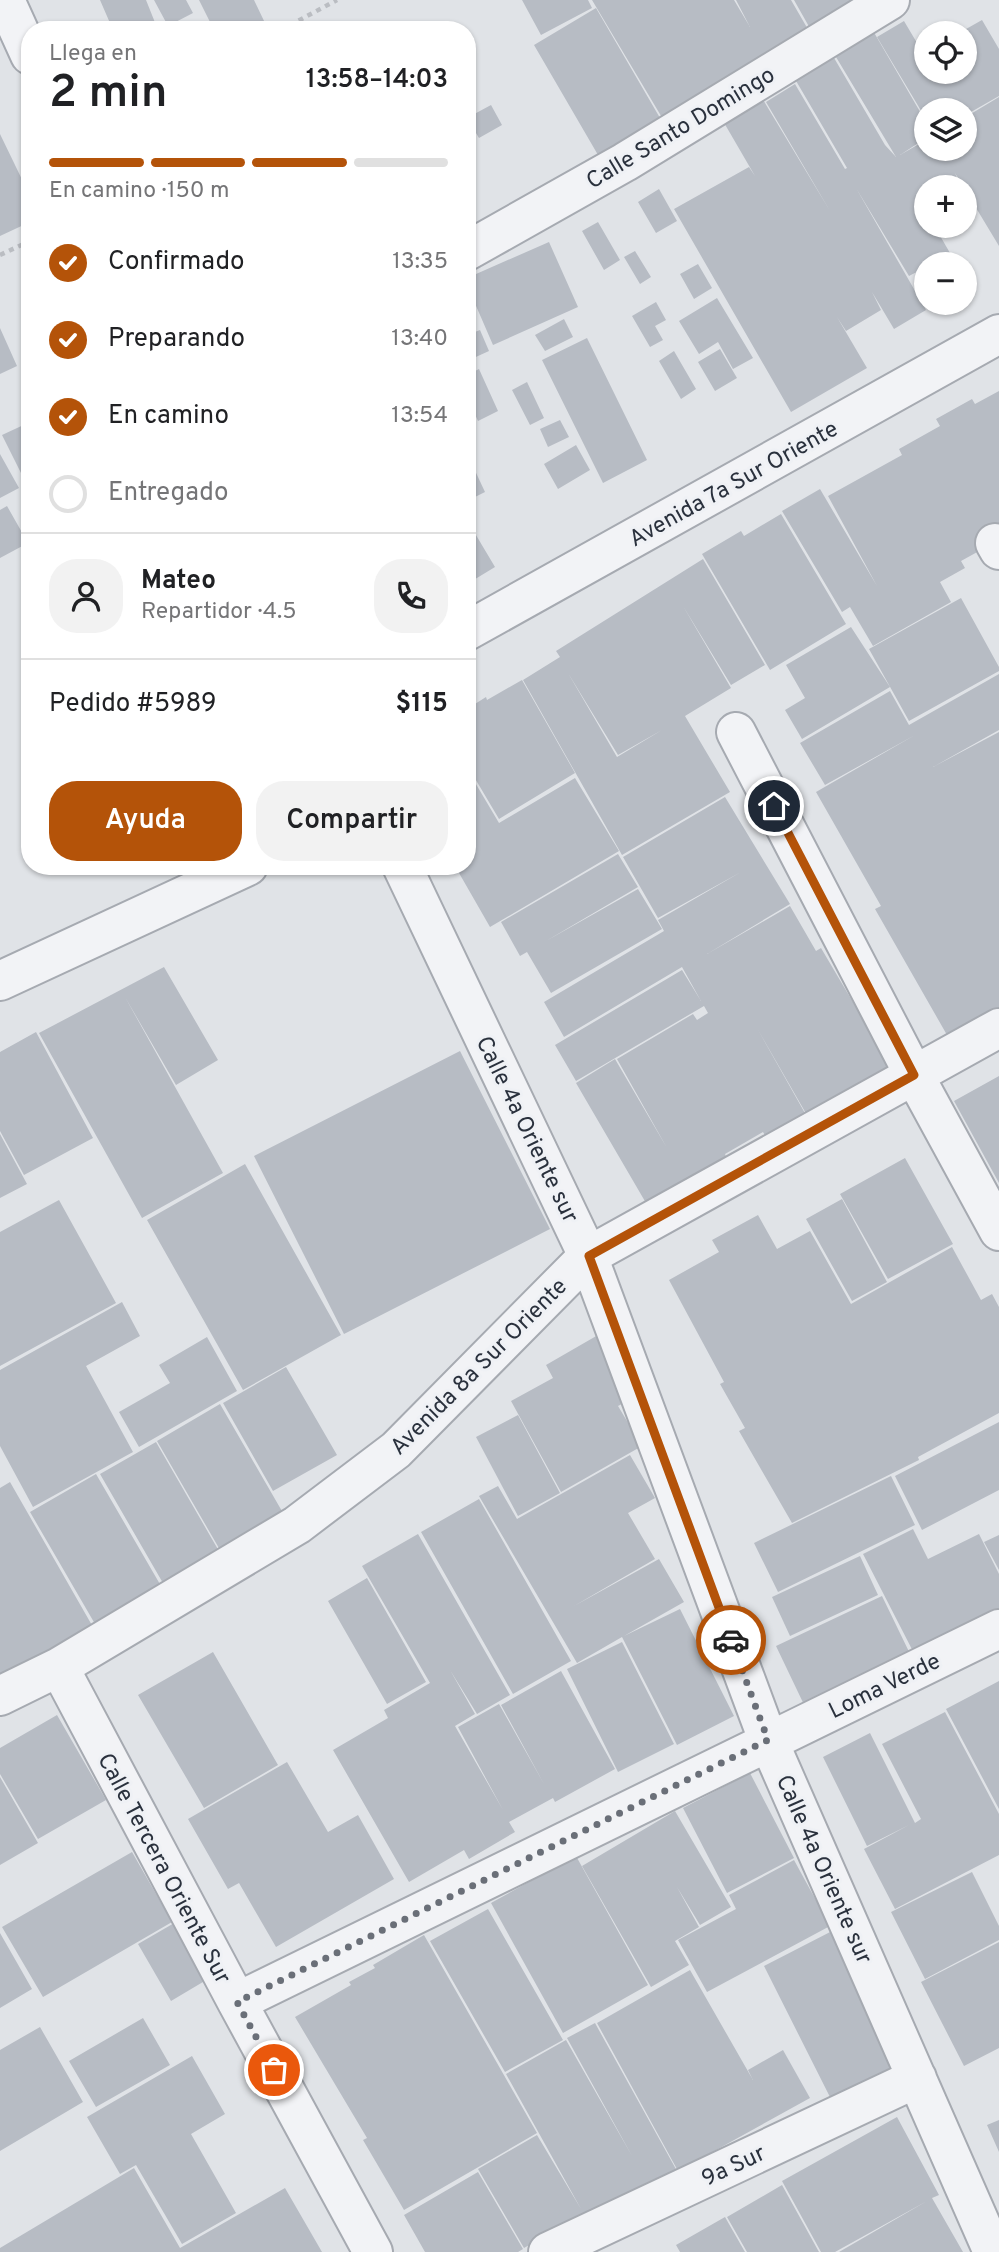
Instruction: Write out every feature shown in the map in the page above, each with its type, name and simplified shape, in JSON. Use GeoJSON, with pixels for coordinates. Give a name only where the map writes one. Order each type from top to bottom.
{"type":"FeatureCollection","features":[{"type":"Feature","properties":{"kind":"street"},"geometry":{"type":"LineString","coordinates":[[5,0],[21,35]]}},
{"type":"Feature","properties":{"kind":"street","name":"Calle Santo Domingo"},"geometry":{"type":"LineString","coordinates":[[476,246],[625,162],[890,0]]}},
{"type":"Feature","properties":{"kind":"street","name":"Avenida 7a Sur Oriente"},"geometry":{"type":"LineString","coordinates":[[476,626],[999,334]]}},
{"type":"Feature","properties":{"kind":"street"},"geometry":{"type":"LineString","coordinates":[[736,732],[914,1075],[999,1231]]}},
{"type":"Feature","properties":{"kind":"street"},"geometry":{"type":"LineString","coordinates":[[0,981],[229,875]]}},
{"type":"Feature","properties":{"kind":"street","name":"Calle 4a Oriente sur"},"geometry":{"type":"LineString","coordinates":[[406,875],[589,1256],[768,1740],[993,2252]]}},
{"type":"Feature","properties":{"kind":"street","name":"Avenida 8a Sur Oriente"},"geometry":{"type":"LineString","coordinates":[[0,1696],[59,1667],[298,1525],[396,1450],[589,1256],[999,1028]]}},
{"type":"Feature","properties":{"kind":"street","name":"Loma Verde"},"geometry":{"type":"LineString","coordinates":[[237,2002],[999,1629]]}},
{"type":"Feature","properties":{"kind":"street","name":"Calle Tercera Oriente Sur"},"geometry":{"type":"LineString","coordinates":[[59,1667],[373,2252]]}},
{"type":"Feature","properties":{"kind":"street","name":"9a Sur"},"geometry":{"type":"LineString","coordinates":[[548,2252],[917,2078]]}},
{"type":"Feature","properties":{"kind":"path"},"geometry":{"type":"LineString","coordinates":[[298,21],[337,0]]}},
{"type":"Feature","properties":{"kind":"path"},"geometry":{"type":"LineString","coordinates":[[0,255],[21,244]]}},
{"type":"Feature","properties":{"kind":"building"},"geometry":{"type":"Polygon","coordinates":[[[100,0],[146,0],[154,21],[109,21],[100,0]]]}},
{"type":"Feature","properties":{"kind":"building"},"geometry":{"type":"Polygon","coordinates":[[[154,0],[186,0],[193,13],[178,21],[165,21],[154,0]]]}},
{"type":"Feature","properties":{"kind":"building"},"geometry":{"type":"Polygon","coordinates":[[[199,0],[254,0],[264,21],[210,21],[199,0]]]}},
{"type":"Feature","properties":{"kind":"building"},"geometry":{"type":"Polygon","coordinates":[[[522,0],[588,0],[592,8],[541,35],[522,0]]]}},
{"type":"Feature","properties":{"kind":"building"},"geometry":{"type":"Polygon","coordinates":[[[592,0],[734,0],[750,27],[736,0],[791,0],[813,38],[670,131],[592,0]]]}},
{"type":"Feature","properties":{"kind":"building"},"geometry":{"type":"Polygon","coordinates":[[[794,0],[859,0],[816,39],[794,0]]]}},
{"type":"Feature","properties":{"kind":"building"},"geometry":{"type":"Polygon","coordinates":[[[596,8],[667,130],[605,167],[534,45],[596,8]]]}},
{"type":"Feature","properties":{"kind":"building"},"geometry":{"type":"Polygon","coordinates":[[[982,20],[999,49],[999,96],[977,109],[977,98],[914,99],[877,37],[904,21],[914,38],[914,84],[977,84],[977,23],[982,20]]]}},
{"type":"Feature","properties":{"kind":"building"},"geometry":{"type":"Polygon","coordinates":[[[872,29],[914,101],[914,146],[900,155],[914,147],[914,161],[977,161],[977,110],[999,97],[999,246],[977,210],[977,175],[914,175],[914,238],[941,238],[949,252],[914,252],[914,273],[909,276],[856,188],[914,289],[914,315],[918,315],[894,329],[872,292],[881,310],[846,331],[837,317],[867,368],[791,412],[674,209],[749,167],[755,176],[723,121],[762,98],[830,211],[766,102],[795,84],[845,169],[847,168],[792,74],[830,51],[885,145],[896,157],[833,52],[872,29]]]}},
{"type":"Feature","properties":{"kind":"building"},"geometry":{"type":"Polygon","coordinates":[[[491,105],[502,125],[479,138],[476,133],[476,113],[491,105]]]}},
{"type":"Feature","properties":{"kind":"building"},"geometry":{"type":"Polygon","coordinates":[[[0,134],[21,177],[21,226],[0,236],[0,134]]]}},
{"type":"Feature","properties":{"kind":"building"},"geometry":{"type":"Polygon","coordinates":[[[659,189],[677,221],[656,233],[638,202],[659,189]]]}},
{"type":"Feature","properties":{"kind":"building"},"geometry":{"type":"Polygon","coordinates":[[[598,222],[620,260],[604,270],[582,231],[598,222]]]}},
{"type":"Feature","properties":{"kind":"building"},"geometry":{"type":"Polygon","coordinates":[[[549,242],[578,307],[493,345],[476,306],[476,274],[549,242]]]}},
{"type":"Feature","properties":{"kind":"building"},"geometry":{"type":"Polygon","coordinates":[[[635,251],[651,277],[640,284],[624,257],[635,251]]]}},
{"type":"Feature","properties":{"kind":"building"},"geometry":{"type":"Polygon","coordinates":[[[698,264],[712,288],[694,299],[680,274],[698,264]]]}},
{"type":"Feature","properties":{"kind":"building"},"geometry":{"type":"Polygon","coordinates":[[[717,298],[753,358],[733,369],[718,342],[699,354],[679,321],[717,298]]]}},
{"type":"Feature","properties":{"kind":"building"},"geometry":{"type":"Polygon","coordinates":[[[656,302],[666,320],[655,326],[663,340],[650,347],[632,316],[656,302]]]}},
{"type":"Feature","properties":{"kind":"building"},"geometry":{"type":"Polygon","coordinates":[[[564,319],[573,337],[545,351],[535,335],[564,319]]]}},
{"type":"Feature","properties":{"kind":"building"},"geometry":{"type":"Polygon","coordinates":[[[0,328],[17,366],[0,374],[0,328]]]}},
{"type":"Feature","properties":{"kind":"building"},"geometry":{"type":"Polygon","coordinates":[[[480,330],[489,351],[476,357],[476,332],[480,330]]]}},
{"type":"Feature","properties":{"kind":"building"},"geometry":{"type":"Polygon","coordinates":[[[587,338],[647,460],[603,483],[542,360],[587,338]]]}},
{"type":"Feature","properties":{"kind":"building"},"geometry":{"type":"Polygon","coordinates":[[[720,349],[737,378],[715,391],[698,362],[720,349]]]}},
{"type":"Feature","properties":{"kind":"building"},"geometry":{"type":"Polygon","coordinates":[[[674,351],[696,389],[681,399],[659,361],[674,351]]]}},
{"type":"Feature","properties":{"kind":"building"},"geometry":{"type":"Polygon","coordinates":[[[479,369],[498,411],[478,421],[476,417],[476,370],[479,369]]]}},
{"type":"Feature","properties":{"kind":"building"},"geometry":{"type":"Polygon","coordinates":[[[527,382],[544,418],[530,425],[512,390],[527,382]]]}},
{"type":"Feature","properties":{"kind":"building"},"geometry":{"type":"Polygon","coordinates":[[[999,391],[999,540],[961,561],[965,568],[940,582],[951,602],[873,646],[850,607],[842,612],[782,511],[820,489],[877,586],[828,496],[902,455],[899,449],[940,426],[936,419],[972,399],[975,404],[999,391]]]}},
{"type":"Feature","properties":{"kind":"building"},"geometry":{"type":"Polygon","coordinates":[[[560,420],[569,437],[548,447],[540,429],[560,420]]]}},
{"type":"Feature","properties":{"kind":"building"},"geometry":{"type":"Polygon","coordinates":[[[21,426],[21,473],[2,435],[21,426]]]}},
{"type":"Feature","properties":{"kind":"building"},"geometry":{"type":"Polygon","coordinates":[[[576,445],[590,470],[558,489],[544,464],[576,445]]]}},
{"type":"Feature","properties":{"kind":"building"},"geometry":{"type":"Polygon","coordinates":[[[0,454],[19,488],[0,498],[0,454]]]}},
{"type":"Feature","properties":{"kind":"building"},"geometry":{"type":"Polygon","coordinates":[[[476,473],[485,492],[476,496],[476,473]]]}},
{"type":"Feature","properties":{"kind":"building"},"geometry":{"type":"Polygon","coordinates":[[[7,506],[21,531],[21,547],[0,558],[0,510],[7,506]]]}},
{"type":"Feature","properties":{"kind":"building"},"geometry":{"type":"Polygon","coordinates":[[[781,514],[846,624],[770,670],[702,554],[741,531],[744,536],[781,514]]]}},
{"type":"Feature","properties":{"kind":"building"},"geometry":{"type":"Polygon","coordinates":[[[476,535],[495,567],[476,579],[476,535]]]}},
{"type":"Feature","properties":{"kind":"building"},"geometry":{"type":"Polygon","coordinates":[[[703,559],[765,665],[731,685],[683,606],[731,688],[685,716],[730,792],[622,855],[523,680],[560,657],[556,651],[703,559]],[[568,673],[617,757],[662,730],[618,755],[568,673]]]}},
{"type":"Feature","properties":{"kind":"building"},"geometry":{"type":"Polygon","coordinates":[[[961,598],[999,671],[909,721],[869,649],[961,598]]]}},
{"type":"Feature","properties":{"kind":"building"},"geometry":{"type":"Polygon","coordinates":[[[851,627],[890,687],[802,739],[785,710],[805,698],[786,665],[851,627]]]}},
{"type":"Feature","properties":{"kind":"building"},"geometry":{"type":"Polygon","coordinates":[[[999,674],[999,730],[933,767],[999,732],[999,1017],[994,1008],[947,1035],[875,909],[881,906],[816,792],[915,735],[825,785],[800,743],[890,691],[909,725],[999,674]]]}},
{"type":"Feature","properties":{"kind":"building"},"geometry":{"type":"Polygon","coordinates":[[[522,680],[575,773],[499,819],[476,780],[476,703],[486,697],[487,700],[522,680]]]}},
{"type":"Feature","properties":{"kind":"building"},"geometry":{"type":"Polygon","coordinates":[[[575,778],[619,851],[490,927],[460,875],[476,875],[476,784],[499,823],[575,778]]]}},
{"type":"Feature","properties":{"kind":"building"},"geometry":{"type":"Polygon","coordinates":[[[725,797],[790,904],[707,954],[790,906],[816,951],[821,948],[893,1070],[808,1117],[757,1028],[806,1115],[767,1139],[763,1132],[725,1154],[727,1159],[646,1203],[576,1083],[615,1059],[667,1148],[617,1059],[693,1014],[697,1020],[708,1013],[704,1006],[576,1081],[555,1045],[682,970],[701,1001],[682,967],[564,1037],[544,1002],[664,931],[658,920],[741,872],[658,918],[623,857],[725,797]]]}},
{"type":"Feature","properties":{"kind":"building"},"geometry":{"type":"Polygon","coordinates":[[[618,854],[638,887],[546,941],[638,889],[662,929],[551,993],[527,952],[520,956],[501,922],[618,854]]]}},
{"type":"Feature","properties":{"kind":"building"},"geometry":{"type":"Polygon","coordinates":[[[164,967],[218,1060],[176,1085],[125,997],[223,1173],[142,1218],[39,1033],[164,967]]]}},
{"type":"Feature","properties":{"kind":"building"},"geometry":{"type":"Polygon","coordinates":[[[36,1032],[93,1138],[24,1175],[0,1131],[0,1052],[36,1032]]]}},
{"type":"Feature","properties":{"kind":"building"},"geometry":{"type":"Polygon","coordinates":[[[460,1051],[550,1229],[344,1334],[254,1156],[460,1051]]]}},
{"type":"Feature","properties":{"kind":"building"},"geometry":{"type":"Polygon","coordinates":[[[999,1076],[999,1183],[954,1101],[999,1076]]]}},
{"type":"Feature","properties":{"kind":"building"},"geometry":{"type":"Polygon","coordinates":[[[0,1134],[27,1184],[0,1198],[0,1134]]]}},
{"type":"Feature","properties":{"kind":"building"},"geometry":{"type":"Polygon","coordinates":[[[905,1158],[953,1244],[888,1279],[840,1194],[905,1158]]]}},
{"type":"Feature","properties":{"kind":"building"},"geometry":{"type":"Polygon","coordinates":[[[245,1164],[341,1335],[243,1390],[147,1220],[245,1164]]]}},
{"type":"Feature","properties":{"kind":"building"},"geometry":{"type":"Polygon","coordinates":[[[842,1199],[887,1282],[852,1301],[806,1219],[842,1199]]]}},
{"type":"Feature","properties":{"kind":"building"},"geometry":{"type":"Polygon","coordinates":[[[59,1200],[116,1303],[0,1366],[0,1232],[59,1200]]]}},
{"type":"Feature","properties":{"kind":"building"},"geometry":{"type":"Polygon","coordinates":[[[758,1215],[777,1249],[810,1231],[851,1304],[952,1247],[981,1300],[992,1294],[999,1307],[999,1413],[918,1457],[919,1460],[792,1523],[739,1431],[745,1428],[720,1384],[724,1382],[669,1280],[719,1252],[712,1240],[758,1215]]]}},
{"type":"Feature","properties":{"kind":"building"},"geometry":{"type":"Polygon","coordinates":[[[122,1302],[140,1336],[86,1366],[133,1452],[33,1507],[0,1446],[0,1370],[122,1302]]]}},
{"type":"Feature","properties":{"kind":"building"},"geometry":{"type":"Polygon","coordinates":[[[598,1335],[633,1398],[618,1406],[642,1446],[561,1492],[511,1401],[553,1378],[546,1365],[598,1335]]]}},
{"type":"Feature","properties":{"kind":"building"},"geometry":{"type":"Polygon","coordinates":[[[207,1337],[237,1391],[139,1447],[119,1412],[170,1383],[159,1365],[207,1337]]]}},
{"type":"Feature","properties":{"kind":"building"},"geometry":{"type":"Polygon","coordinates":[[[286,1367],[337,1455],[273,1491],[223,1403],[286,1367]]]}},
{"type":"Feature","properties":{"kind":"building"},"geometry":{"type":"Polygon","coordinates":[[[220,1404],[290,1525],[227,1562],[157,1441],[220,1404]]]}},
{"type":"Feature","properties":{"kind":"building"},"geometry":{"type":"Polygon","coordinates":[[[518,1415],[560,1493],[518,1516],[476,1437],[518,1415]]]}},
{"type":"Feature","properties":{"kind":"building"},"geometry":{"type":"Polygon","coordinates":[[[999,1422],[999,1490],[922,1530],[895,1476],[999,1422]]]}},
{"type":"Feature","properties":{"kind":"building"},"geometry":{"type":"Polygon","coordinates":[[[156,1442],[227,1565],[171,1597],[100,1474],[156,1442]]]}},
{"type":"Feature","properties":{"kind":"building"},"geometry":{"type":"Polygon","coordinates":[[[630,1455],[655,1498],[628,1513],[655,1559],[574,1606],[659,1559],[684,1602],[624,1636],[680,1609],[734,1716],[677,1745],[622,1637],[577,1663],[479,1496],[498,1486],[517,1519],[630,1455]]]}},
{"type":"Feature","properties":{"kind":"building"},"geometry":{"type":"Polygon","coordinates":[[[96,1474],[168,1598],[102,1636],[30,1512],[96,1474]]]}},
{"type":"Feature","properties":{"kind":"building"},"geometry":{"type":"Polygon","coordinates":[[[891,1476],[915,1525],[778,1592],[754,1543],[891,1476]]]}},
{"type":"Feature","properties":{"kind":"building"},"geometry":{"type":"Polygon","coordinates":[[[10,1482],[97,1634],[0,1687],[0,1488],[10,1482]]]}},
{"type":"Feature","properties":{"kind":"building"},"geometry":{"type":"Polygon","coordinates":[[[479,1499],[571,1661],[513,1694],[421,1532],[479,1499]]]}},
{"type":"Feature","properties":{"kind":"building"},"geometry":{"type":"Polygon","coordinates":[[[913,1529],[928,1559],[979,1534],[999,1574],[999,1619],[919,1663],[863,1554],[913,1529]]]}},
{"type":"Feature","properties":{"kind":"building"},"geometry":{"type":"Polygon","coordinates":[[[418,1534],[510,1695],[477,1714],[450,1670],[475,1714],[455,1726],[503,1810],[458,1727],[499,1704],[544,1784],[501,1705],[561,1671],[615,1769],[555,1802],[553,1798],[509,1822],[515,1832],[469,1859],[464,1850],[409,1882],[333,1750],[388,1718],[384,1710],[430,1683],[362,1566],[418,1534]]]}},
{"type":"Feature","properties":{"kind":"building"},"geometry":{"type":"Polygon","coordinates":[[[999,1535],[999,1570],[984,1542],[999,1535]]]}},
{"type":"Feature","properties":{"kind":"building"},"geometry":{"type":"Polygon","coordinates":[[[860,1556],[878,1595],[790,1636],[772,1597],[860,1556]]]}},
{"type":"Feature","properties":{"kind":"building"},"geometry":{"type":"Polygon","coordinates":[[[367,1578],[426,1682],[387,1704],[328,1601],[367,1578]]]}},
{"type":"Feature","properties":{"kind":"building"},"geometry":{"type":"Polygon","coordinates":[[[882,1596],[914,1662],[808,1713],[776,1646],[882,1596]]]}},
{"type":"Feature","properties":{"kind":"building"},"geometry":{"type":"Polygon","coordinates":[[[622,1642],[674,1744],[618,1772],[567,1669],[622,1642]]]}},
{"type":"Feature","properties":{"kind":"building"},"geometry":{"type":"Polygon","coordinates":[[[213,1652],[278,1765],[204,1808],[138,1695],[213,1652]]]}},
{"type":"Feature","properties":{"kind":"building"},"geometry":{"type":"Polygon","coordinates":[[[999,1681],[999,1809],[946,1709],[999,1681]]]}},
{"type":"Feature","properties":{"kind":"building"},"geometry":{"type":"Polygon","coordinates":[[[945,1712],[999,1814],[999,1855],[895,1909],[864,1849],[909,1825],[867,1846],[823,1757],[870,1733],[915,1823],[921,1819],[882,1744],[945,1712]]]}},
{"type":"Feature","properties":{"kind":"building"},"geometry":{"type":"Polygon","coordinates":[[[57,1715],[106,1800],[38,1839],[0,1774],[0,1748],[57,1715]]]}},
{"type":"Feature","properties":{"kind":"building"},"geometry":{"type":"Polygon","coordinates":[[[287,1762],[328,1832],[358,1815],[394,1879],[276,1947],[239,1883],[228,1889],[188,1819],[287,1762]]]}},
{"type":"Feature","properties":{"kind":"building"},"geometry":{"type":"Polygon","coordinates":[[[750,1773],[794,1858],[727,1893],[683,1808],[750,1773]]]}},
{"type":"Feature","properties":{"kind":"building"},"geometry":{"type":"Polygon","coordinates":[[[0,1777],[38,1843],[0,1865],[0,1777]]]}},
{"type":"Feature","properties":{"kind":"building"},"geometry":{"type":"Polygon","coordinates":[[[675,1811],[731,1907],[700,1925],[677,1887],[699,1927],[675,1941],[689,1965],[651,1987],[582,1866],[675,1811]]]}},
{"type":"Feature","properties":{"kind":"building"},"geometry":{"type":"Polygon","coordinates":[[[132,1852],[172,1922],[43,1997],[2,1927],[132,1852]]]}},
{"type":"Feature","properties":{"kind":"building"},"geometry":{"type":"Polygon","coordinates":[[[576,1856],[648,1985],[563,2033],[491,1903],[576,1856]]]}},
{"type":"Feature","properties":{"kind":"building"},"geometry":{"type":"Polygon","coordinates":[[[794,1860],[830,1926],[707,1992],[678,1940],[736,1909],[729,1895],[794,1860]]]}},
{"type":"Feature","properties":{"kind":"building"},"geometry":{"type":"Polygon","coordinates":[[[972,1872],[999,1926],[999,1940],[925,1979],[891,1912],[972,1872]]]}},
{"type":"Feature","properties":{"kind":"building"},"geometry":{"type":"Polygon","coordinates":[[[488,1909],[563,2040],[505,2072],[430,1941],[488,1909]]]}},
{"type":"Feature","properties":{"kind":"building"},"geometry":{"type":"Polygon","coordinates":[[[176,1922],[208,1979],[171,2001],[138,1944],[176,1922]]]}},
{"type":"Feature","properties":{"kind":"building"},"geometry":{"type":"Polygon","coordinates":[[[834,1930],[903,2066],[832,2101],[764,1966],[834,1930]]]}},
{"type":"Feature","properties":{"kind":"building"},"geometry":{"type":"Polygon","coordinates":[[[0,1933],[32,1989],[0,2008],[0,1933]]]}},
{"type":"Feature","properties":{"kind":"building"},"geometry":{"type":"Polygon","coordinates":[[[424,1935],[537,2133],[404,2210],[363,2140],[367,2138],[295,2017],[351,1985],[349,1982],[375,1968],[373,1965],[424,1935]]]}},
{"type":"Feature","properties":{"kind":"building"},"geometry":{"type":"Polygon","coordinates":[[[999,1942],[999,2048],[964,2066],[921,1982],[999,1942]]]}},
{"type":"Feature","properties":{"kind":"building"},"geometry":{"type":"Polygon","coordinates":[[[690,1970],[753,2080],[748,2070],[783,2050],[810,2098],[678,2171],[597,2023],[690,1970]]]}},
{"type":"Feature","properties":{"kind":"building"},"geometry":{"type":"Polygon","coordinates":[[[143,2018],[170,2065],[96,2107],[69,2061],[143,2018]]]}},
{"type":"Feature","properties":{"kind":"building"},"geometry":{"type":"Polygon","coordinates":[[[595,2023],[677,2171],[650,2187],[647,2183],[586,2217],[584,2214],[524,2248],[478,2169],[537,2135],[581,2209],[506,2074],[566,2040],[632,2156],[567,2038],[595,2023]]]}},
{"type":"Feature","properties":{"kind":"building"},"geometry":{"type":"Polygon","coordinates":[[[40,2027],[83,2102],[0,2151],[0,2050],[40,2027]]]}},
{"type":"Feature","properties":{"kind":"building"},"geometry":{"type":"Polygon","coordinates":[[[192,2056],[225,2114],[191,2134],[236,2213],[182,2244],[136,2165],[120,2174],[87,2117],[192,2056]]]}},
{"type":"Feature","properties":{"kind":"building"},"geometry":{"type":"Polygon","coordinates":[[[897,2117],[939,2195],[932,2198],[963,2252],[839,2252],[927,2201],[835,2252],[821,2252],[782,2181],[897,2117]]]}},
{"type":"Feature","properties":{"kind":"building"},"geometry":{"type":"Polygon","coordinates":[[[999,2120],[999,2152],[987,2125],[999,2120]]]}},
{"type":"Feature","properties":{"kind":"building"},"geometry":{"type":"Polygon","coordinates":[[[134,2168],[180,2248],[285,2188],[322,2252],[0,2252],[0,2248],[134,2168]]]}},
{"type":"Feature","properties":{"kind":"building"},"geometry":{"type":"Polygon","coordinates":[[[478,2172],[523,2249],[518,2252],[425,2252],[404,2215],[478,2172]]]}},
{"type":"Feature","properties":{"kind":"building"},"geometry":{"type":"Polygon","coordinates":[[[782,2185],[819,2252],[747,2252],[727,2217],[782,2185]]]}},
{"type":"Feature","properties":{"kind":"building"},"geometry":{"type":"Polygon","coordinates":[[[725,2217],[745,2252],[680,2252],[676,2245],[725,2217]]]}},
{"type":"Feature","properties":{"kind":"way so far"},"geometry":{"type":"LineString","coordinates":[[274,2070],[237,2002],[768,1740],[731,1640]]}},
{"type":"Feature","properties":{"kind":"route"},"geometry":{"type":"LineString","coordinates":[[731,1640],[589,1256],[914,1075],[774,806]]}}]}
